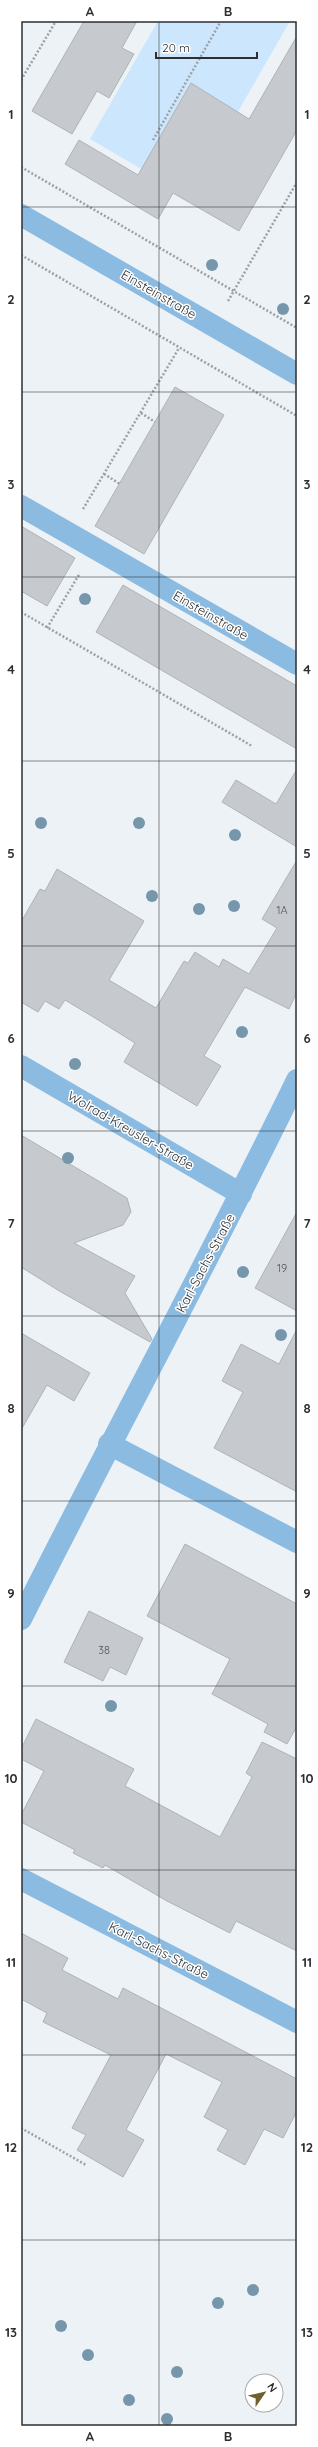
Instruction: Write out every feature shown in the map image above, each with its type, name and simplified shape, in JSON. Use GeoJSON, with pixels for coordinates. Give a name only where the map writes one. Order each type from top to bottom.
{"type":"FeatureCollection","features":[{"type":"Feature","properties":{"kind":"street","name":"Einsteinstraße"},"geometry":{"type":"LineString","coordinates":[[21,215],[297,374]]}},
{"type":"Feature","properties":{"kind":"street","name":"Einsteinstraße"},"geometry":{"type":"LineString","coordinates":[[21,506],[297,664]]}},
{"type":"Feature","properties":{"kind":"street","name":"Wolrad-Kreusler-Straße"},"geometry":{"type":"LineString","coordinates":[[21,1066],[241,1194]]}},
{"type":"Feature","properties":{"kind":"street","name":"Karl-Sachs-Straße"},"geometry":{"type":"LineString","coordinates":[[21,1619],[109,1444],[241,1194],[297,1080]]}},
{"type":"Feature","properties":{"kind":"street"},"geometry":{"type":"LineString","coordinates":[[109,1444],[297,1542]]}},
{"type":"Feature","properties":{"kind":"street","name":"Karl-Sachs-Straße"},"geometry":{"type":"LineString","coordinates":[[21,1879],[297,2022]]}},
{"type":"Feature","properties":{"kind":"path"},"geometry":{"type":"LineString","coordinates":[[21,80],[56,21]]}},
{"type":"Feature","properties":{"kind":"path"},"geometry":{"type":"LineString","coordinates":[[153,140],[221,21]]}},
{"type":"Feature","properties":{"kind":"path"},"geometry":{"type":"LineString","coordinates":[[21,167],[297,328]]}},
{"type":"Feature","properties":{"kind":"path"},"geometry":{"type":"LineString","coordinates":[[214,326],[297,182]]}},
{"type":"Feature","properties":{"kind":"path"},"geometry":{"type":"LineString","coordinates":[[21,255],[297,416]]}},
{"type":"Feature","properties":{"kind":"path"},"geometry":{"type":"LineString","coordinates":[[68,533],[179,348]]}},
{"type":"Feature","properties":{"kind":"path"},"geometry":{"type":"LineString","coordinates":[[140,413],[155,422]]}},
{"type":"Feature","properties":{"kind":"path"},"geometry":{"type":"LineString","coordinates":[[104,474],[120,484]]}},
{"type":"Feature","properties":{"kind":"path"},"geometry":{"type":"LineString","coordinates":[[47,628],[95,548]]}},
{"type":"Feature","properties":{"kind":"path"},"geometry":{"type":"LineString","coordinates":[[21,612],[252,746]]}},
{"type":"Feature","properties":{"kind":"path"},"geometry":{"type":"LineString","coordinates":[[21,2128],[86,2165]]}},
{"type":"Feature","properties":{"kind":"shaded area"},"geometry":{"type":"Polygon","coordinates":[[[158,21],[290,21],[189,197],[90,139],[158,21]]]}},
{"type":"Feature","properties":{"kind":"building"},"geometry":{"type":"Polygon","coordinates":[[[84,21],[137,21],[122,48],[134,54],[109,98],[97,91],[72,134],[32,111],[84,21]]]}},
{"type":"Feature","properties":{"kind":"building"},"geometry":{"type":"Polygon","coordinates":[[[297,36],[297,130],[239,231],[173,193],[158,219],[65,164],[79,140],[138,175],[191,83],[249,119],[297,36]]]}},
{"type":"Feature","properties":{"kind":"building"},"geometry":{"type":"Polygon","coordinates":[[[175,387],[224,415],[144,554],[95,526],[175,387]]]}},
{"type":"Feature","properties":{"kind":"building"},"geometry":{"type":"Polygon","coordinates":[[[21,526],[75,558],[47,606],[21,591],[21,526]]]}},
{"type":"Feature","properties":{"kind":"building"},"geometry":{"type":"Polygon","coordinates":[[[123,585],[297,686],[297,749],[96,632],[123,585]]]}},
{"type":"Feature","properties":{"kind":"building"},"geometry":{"type":"Polygon","coordinates":[[[297,769],[297,847],[222,802],[236,780],[276,804],[297,769]]]}},
{"type":"Feature","properties":{"kind":"building"},"geometry":{"type":"Polygon","coordinates":[[[297,860],[297,992],[289,1009],[245,987],[204,1056],[221,1066],[197,1106],[124,1062],[135,1043],[65,1000],[59,1009],[45,1001],[38,1012],[21,1002],[21,922],[40,889],[45,891],[57,869],[144,921],[109,980],[156,1008],[184,961],[188,963],[195,952],[219,967],[223,959],[249,974],[277,928],[262,919],[297,860]]]}},
{"type":"Feature","properties":{"kind":"building"},"geometry":{"type":"Polygon","coordinates":[[[21,1135],[127,1198],[131,1212],[123,1225],[74,1243],[135,1276],[125,1293],[152,1339],[150,1342],[61,1292],[21,1267],[21,1135]]]}},
{"type":"Feature","properties":{"kind":"building"},"geometry":{"type":"Polygon","coordinates":[[[297,1212],[297,1311],[255,1288],[297,1212]]]}},
{"type":"Feature","properties":{"kind":"building"},"geometry":{"type":"Polygon","coordinates":[[[297,1329],[297,1492],[214,1448],[243,1392],[222,1381],[241,1344],[279,1364],[297,1329]]]}},
{"type":"Feature","properties":{"kind":"building"},"geometry":{"type":"Polygon","coordinates":[[[21,1333],[90,1373],[74,1401],[47,1385],[21,1430],[21,1333]]]}},
{"type":"Feature","properties":{"kind":"building"},"geometry":{"type":"Polygon","coordinates":[[[185,1544],[297,1604],[297,1726],[287,1744],[264,1732],[268,1724],[212,1694],[230,1659],[147,1616],[185,1544]]]}},
{"type":"Feature","properties":{"kind":"building"},"geometry":{"type":"Polygon","coordinates":[[[89,1611],[143,1638],[126,1675],[110,1667],[103,1681],[64,1662],[89,1611]]]}},
{"type":"Feature","properties":{"kind":"building"},"geometry":{"type":"Polygon","coordinates":[[[36,1719],[134,1769],[125,1786],[220,1837],[252,1777],[246,1773],[262,1742],[297,1759],[297,1951],[236,1921],[230,1933],[167,1901],[105,1865],[103,1868],[73,1853],[75,1850],[21,1822],[21,1815],[44,1771],[21,1759],[21,1749],[36,1719]]]}},
{"type":"Feature","properties":{"kind":"building"},"geometry":{"type":"Polygon","coordinates":[[[21,1933],[68,1958],[62,1970],[118,1999],[123,1988],[297,2079],[297,2111],[283,2138],[264,2129],[245,2165],[217,2150],[228,2130],[204,2117],[222,2082],[166,2054],[126,2130],[144,2140],[123,2177],[77,2150],[86,2135],[72,2128],[111,2055],[43,2022],[47,2013],[21,1999],[21,1933]]]}}]}
